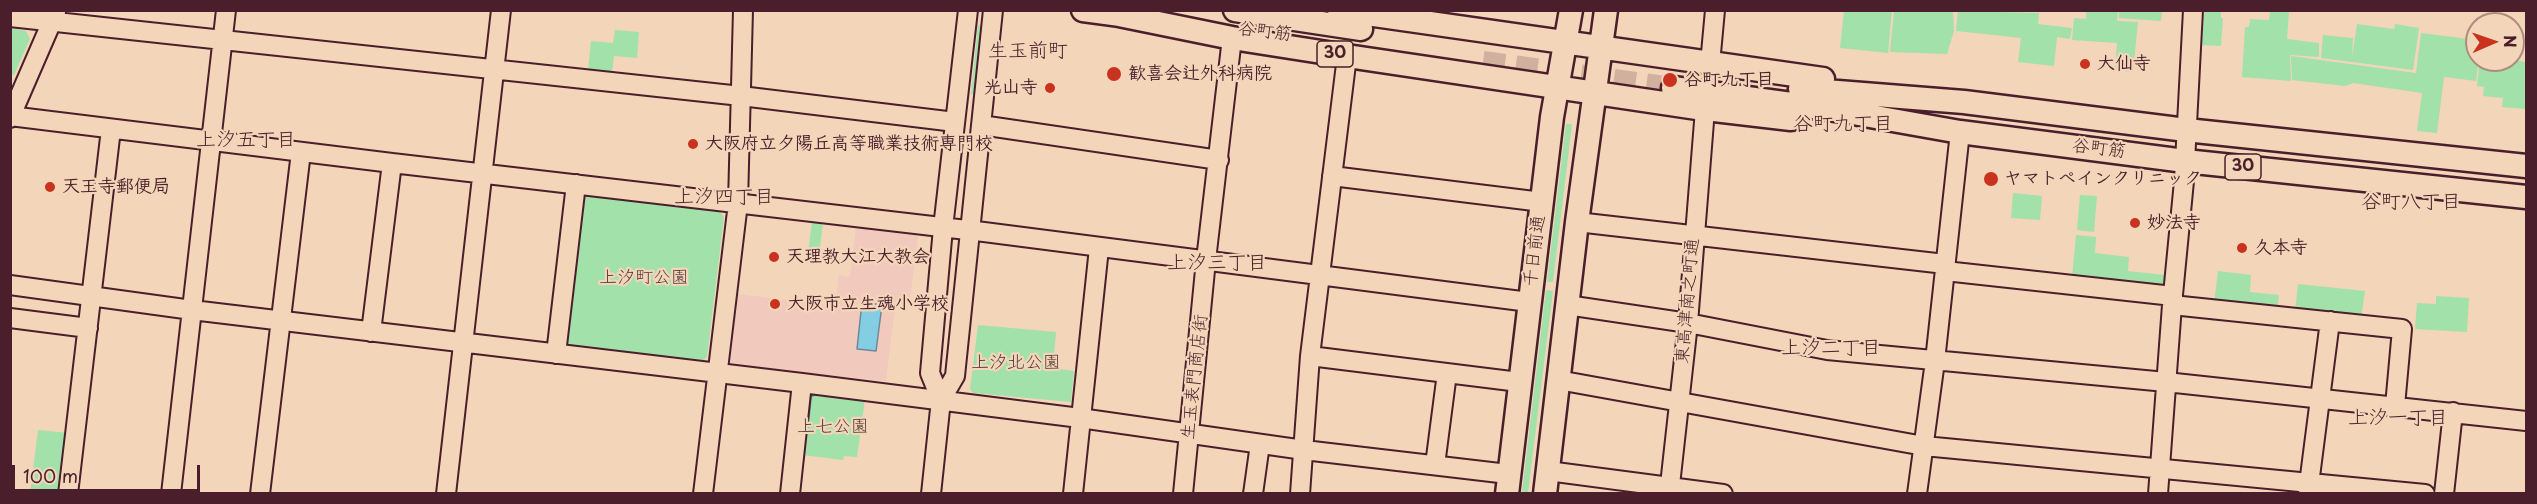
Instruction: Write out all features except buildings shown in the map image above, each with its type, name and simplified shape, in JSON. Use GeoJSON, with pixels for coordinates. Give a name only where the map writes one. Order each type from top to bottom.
{"type":"FeatureCollection","features":[{"type":"Feature","properties":{"kind":"main road","name":"谷町筋"},"geometry":{"type":"LineString","coordinates":[[1083,10],[1485,54],[1235,10]]}},
{"type":"Feature","properties":{"kind":"main road","name":"30"},"geometry":{"type":"LineString","coordinates":[[1339,10],[1384,14],[1566,43],[1838,81],[1964,102]]}},
{"type":"Feature","properties":{"kind":"main road","name":"千日前通"},"geometry":{"type":"LineString","coordinates":[[1508,484],[1542,202],[1571,10]]}},
{"type":"Feature","properties":{"kind":"main road"},"geometry":{"type":"LineString","coordinates":[[1547,482],[1577,222],[1606,10]]}},
{"type":"Feature","properties":{"kind":"main road","name":"30"},"geometry":{"type":"LineString","coordinates":[[1114,14],[1232,38],[1705,109],[1835,125],[1960,132]]}},
{"type":"Feature","properties":{"kind":"main road","name":"谷町筋"},"geometry":{"type":"LineString","coordinates":[[2526,166],[2186,130],[1964,102],[1675,80],[1960,132],[2185,161],[2526,197]]}},
{"type":"Feature","properties":{"kind":"street"},"geometry":{"type":"LineString","coordinates":[[171,494],[226,10]]}},
{"type":"Feature","properties":{"kind":"street"},"geometry":{"type":"LineString","coordinates":[[446,494],[501,10]]}},
{"type":"Feature","properties":{"kind":"street"},"geometry":{"type":"LineString","coordinates":[[703,494],[738,203],[743,10]]}},
{"type":"Feature","properties":{"kind":"street"},"geometry":{"type":"LineString","coordinates":[[941,400],[930,373],[943,228],[968,10]]}},
{"type":"Feature","properties":{"kind":"street"},"geometry":{"type":"LineString","coordinates":[[931,494],[941,400],[955,376],[993,10]]}},
{"type":"Feature","properties":{"kind":"street"},"geometry":{"type":"LineString","coordinates":[[1710,64],[1715,10]]}},
{"type":"Feature","properties":{"kind":"street"},"geometry":{"type":"LineString","coordinates":[[2158,494],[2185,161],[2193,10]]}},
{"type":"Feature","properties":{"kind":"street"},"geometry":{"type":"LineString","coordinates":[[54,16],[11,116],[970,230],[1529,303]]}},
{"type":"Feature","properties":{"kind":"street"},"geometry":{"type":"LineString","coordinates":[[10,17],[54,16],[222,41],[741,96],[955,122]]}},
{"type":"Feature","properties":{"kind":"street","name":"生玉表門商店街"},"geometry":{"type":"LineString","coordinates":[[1183,494],[1206,260],[1232,38]]}},
{"type":"Feature","properties":{"kind":"street"},"geometry":{"type":"LineString","coordinates":[[1300,494],[1310,356],[1347,56]]}},
{"type":"Feature","properties":{"kind":"street","name":"東高津南之町通"},"geometry":{"type":"LineString","coordinates":[[1670,490],[1688,323],[1705,109]]}},
{"type":"Feature","properties":{"kind":"street"},"geometry":{"type":"LineString","coordinates":[[981,125],[1218,160]]}},
{"type":"Feature","properties":{"kind":"street"},"geometry":{"type":"LineString","coordinates":[[68,494],[111,129]]}},
{"type":"Feature","properties":{"kind":"street"},"geometry":{"type":"LineString","coordinates":[[1917,494],[1935,361],[1960,132]]}},
{"type":"Feature","properties":{"kind":"street"},"geometry":{"type":"LineString","coordinates":[[260,494],[302,152]]}},
{"type":"Feature","properties":{"kind":"street"},"geometry":{"type":"LineString","coordinates":[[371,332],[392,163]]}},
{"type":"Feature","properties":{"kind":"street"},"geometry":{"type":"LineString","coordinates":[[1332,176],[1542,202]]}},
{"type":"Feature","properties":{"kind":"street"},"geometry":{"type":"LineString","coordinates":[[556,354],[576,184]]}},
{"type":"Feature","properties":{"kind":"street"},"geometry":{"type":"LineString","coordinates":[[1577,222],[1694,234],[2172,300],[2402,329],[2395,406]]}},
{"type":"Feature","properties":{"kind":"street"},"geometry":{"type":"LineString","coordinates":[[1073,494],[1099,248]]}},
{"type":"Feature","properties":{"kind":"street"},"geometry":{"type":"LineString","coordinates":[[10,285],[464,344],[941,400],[1304,450],[1435,465],[1508,484]]}},
{"type":"Feature","properties":{"kind":"street"},"geometry":{"type":"LineString","coordinates":[[1567,305],[1688,323],[1827,350],[2166,382],[2526,421]]}},
{"type":"Feature","properties":{"kind":"street"},"geometry":{"type":"LineString","coordinates":[[10,318],[88,328]]}},
{"type":"Feature","properties":{"kind":"street"},"geometry":{"type":"LineString","coordinates":[[2308,488],[2330,321]]}},
{"type":"Feature","properties":{"kind":"street"},"geometry":{"type":"LineString","coordinates":[[1310,356],[1520,382]]}},
{"type":"Feature","properties":{"kind":"street"},"geometry":{"type":"LineString","coordinates":[[1435,465],[1447,373]]}},
{"type":"Feature","properties":{"kind":"street"},"geometry":{"type":"LineString","coordinates":[[1558,380],[1923,446],[2159,468],[2308,488],[2425,494]]}},
{"type":"Feature","properties":{"kind":"street"},"geometry":{"type":"LineString","coordinates":[[790,494],[802,383]]}},
{"type":"Feature","properties":{"kind":"street"},"geometry":{"type":"LineString","coordinates":[[2444,494],[2452,412]]}},
{"type":"Feature","properties":{"kind":"street"},"geometry":{"type":"LineString","coordinates":[[1253,494],[1260,444]]}},
{"type":"Feature","properties":{"kind":"street"},"geometry":{"type":"LineString","coordinates":[[1547,482],[1723,494]]}},
{"type":"Feature","properties":{"kind":"shaded area","name":"大阪市立生魂小学校"},"geometry":{"type":"Polygon","coordinates":[[[856,227],[918,235],[910,301],[896,299],[886,381],[731,366],[738,294],[835,306],[839,275],[850,277],[856,227]]]}},
{"type":"Feature","properties":{"kind":"green space"},"geometry":{"type":"Polygon","coordinates":[[[1844,11],[1892,11],[1888,53],[1840,48],[1844,11]]]}},
{"type":"Feature","properties":{"kind":"green space"},"geometry":{"type":"Polygon","coordinates":[[[1894,11],[1953,11],[1954,31],[1947,54],[1890,52],[1894,11]]]}},
{"type":"Feature","properties":{"kind":"green space"},"geometry":{"type":"Polygon","coordinates":[[[1958,11],[2039,13],[2038,24],[2072,28],[2070,39],[2057,37],[2054,66],[2018,62],[2021,38],[1956,31],[1958,11]]]}},
{"type":"Feature","properties":{"kind":"green space"},"geometry":{"type":"Polygon","coordinates":[[[2086,11],[2118,11],[2117,21],[2138,22],[2133,72],[2115,70],[2117,43],[2072,40],[2074,18],[2086,19],[2086,11]]]}},
{"type":"Feature","properties":{"kind":"green space"},"geometry":{"type":"Polygon","coordinates":[[[2119,11],[2162,11],[2161,21],[2119,18],[2119,11]]]}},
{"type":"Feature","properties":{"kind":"green space"},"geometry":{"type":"Polygon","coordinates":[[[2204,11],[2221,11],[2221,18],[2223,18],[2221,46],[2202,45],[2204,11]]]}},
{"type":"Feature","properties":{"kind":"green space"},"geometry":{"type":"Polygon","coordinates":[[[2270,11],[2289,11],[2287,39],[2319,43],[2319,57],[2290,55],[2291,81],[2242,77],[2245,27],[2249,27],[2250,19],[2269,20],[2270,11]]]}},
{"type":"Feature","properties":{"kind":"green space"},"geometry":{"type":"Polygon","coordinates":[[[2357,24],[2394,29],[2395,24],[2419,28],[2413,70],[2321,58],[2323,35],[2353,38],[2352,58],[2357,24]]]}},
{"type":"Feature","properties":{"kind":"green space"},"geometry":{"type":"Polygon","coordinates":[[[978,25],[982,26],[975,95],[971,94],[978,25]]]}},
{"type":"Feature","properties":{"kind":"green space"},"geometry":{"type":"Polygon","coordinates":[[[11,28],[26,31],[30,39],[14,75],[11,74],[11,28]]]}},
{"type":"Feature","properties":{"kind":"green space"},"geometry":{"type":"Polygon","coordinates":[[[615,30],[639,32],[637,58],[614,56],[612,72],[588,70],[591,41],[613,43],[615,30]]]}},
{"type":"Feature","properties":{"kind":"green space"},"geometry":{"type":"Polygon","coordinates":[[[2421,33],[2465,38],[2465,72],[2477,72],[2476,81],[2444,77],[2437,133],[2417,131],[2422,93],[2353,83],[2345,86],[2292,80],[2291,56],[2416,73],[2421,33]]]}},
{"type":"Feature","properties":{"kind":"green space"},"geometry":{"type":"Polygon","coordinates":[[[2526,62],[2526,109],[2502,107],[2503,98],[2483,96],[2484,87],[2477,86],[2479,72],[2525,72],[2526,62]]]}},
{"type":"Feature","properties":{"kind":"green space"},"geometry":{"type":"Polygon","coordinates":[[[1566,124],[1572,124],[1553,282],[1547,282],[1566,124]]]}},
{"type":"Feature","properties":{"kind":"green space","name":"上汐町公園"},"geometry":{"type":"Polygon","coordinates":[[[588,193],[719,211],[724,217],[707,357],[701,362],[569,349],[565,343],[581,199],[588,193]]]}},
{"type":"Feature","properties":{"kind":"green space"},"geometry":{"type":"Polygon","coordinates":[[[2013,193],[2042,196],[2040,220],[2011,218],[2013,193]]]}},
{"type":"Feature","properties":{"kind":"green space"},"geometry":{"type":"Polygon","coordinates":[[[2080,195],[2097,196],[2094,232],[2077,230],[2080,195]]]}},
{"type":"Feature","properties":{"kind":"green space"},"geometry":{"type":"Polygon","coordinates":[[[812,221],[823,222],[818,264],[807,263],[812,221]]]}},
{"type":"Feature","properties":{"kind":"green space"},"geometry":{"type":"Polygon","coordinates":[[[2076,235],[2096,237],[2095,253],[2129,257],[2128,271],[2165,275],[2164,285],[2072,277],[2076,235]]]}},
{"type":"Feature","properties":{"kind":"green space"},"geometry":{"type":"Polygon","coordinates":[[[2218,271],[2251,275],[2250,292],[2279,295],[2277,311],[2214,304],[2218,271]]]}},
{"type":"Feature","properties":{"kind":"green space"},"geometry":{"type":"Polygon","coordinates":[[[2298,284],[2365,291],[2361,319],[2295,312],[2298,284]]]}},
{"type":"Feature","properties":{"kind":"green space"},"geometry":{"type":"Polygon","coordinates":[[[1546,290],[1553,291],[1528,493],[1522,493],[1546,290]]]}},
{"type":"Feature","properties":{"kind":"green space"},"geometry":{"type":"Polygon","coordinates":[[[2436,296],[2469,298],[2467,332],[2415,329],[2417,303],[2436,304],[2436,296]]]}},
{"type":"Feature","properties":{"kind":"green space","name":"上汐北公園"},"geometry":{"type":"Polygon","coordinates":[[[978,325],[1056,332],[1053,368],[1074,371],[1071,402],[973,393],[970,389],[978,325]]]}},
{"type":"Feature","properties":{"kind":"green space","name":"上七公園"},"geometry":{"type":"Polygon","coordinates":[[[814,393],[865,399],[857,457],[844,456],[843,460],[802,455],[809,395],[814,393]]]}},
{"type":"Feature","properties":{"kind":"green space"},"geometry":{"type":"Polygon","coordinates":[[[38,430],[68,433],[59,493],[30,494],[38,430]]]}},
{"type":"Feature","properties":{"kind":"water"},"geometry":{"type":"Polygon","coordinates":[[[862,302],[882,305],[876,351],[857,349],[862,302]]]}},
{"type":"Feature","properties":{"kind":"waterway"},"geometry":{"type":"LineString","coordinates":[[807,424],[810,396],[816,393]]}},
{"type":"Feature","properties":{"kind":"tunnel"},"geometry":{"type":"LineString","coordinates":[[1483,62],[1673,88]]}},
{"type":"Feature","properties":{"kind":"place","name":"大仙寺"},"geometry":{"type":"Point","coordinates":[2085,64]}},
{"type":"Feature","properties":{"kind":"place","name":"歓喜会辻外科病院"},"geometry":{"type":"Point","coordinates":[1114,74]}},
{"type":"Feature","properties":{"kind":"place","name":"谷町九丁目"},"geometry":{"type":"Point","coordinates":[1670,80]}},
{"type":"Feature","properties":{"kind":"place","name":"光山寺"},"geometry":{"type":"Point","coordinates":[1050,88]}},
{"type":"Feature","properties":{"kind":"place","name":"大阪府立夕陽丘高等職業技術専門校"},"geometry":{"type":"Point","coordinates":[693,144]}},
{"type":"Feature","properties":{"kind":"place","name":"ヤマトペインクリニック"},"geometry":{"type":"Point","coordinates":[1991,179]}},
{"type":"Feature","properties":{"kind":"place","name":"天王寺郵便局"},"geometry":{"type":"Point","coordinates":[50,187]}},
{"type":"Feature","properties":{"kind":"place","name":"妙法寺"},"geometry":{"type":"Point","coordinates":[2135,223]}},
{"type":"Feature","properties":{"kind":"place","name":"久本寺"},"geometry":{"type":"Point","coordinates":[2242,248]}},
{"type":"Feature","properties":{"kind":"place","name":"天理教大江大教会"},"geometry":{"type":"Point","coordinates":[774,257]}},
{"type":"Feature","properties":{"kind":"place","name":"大阪市立生魂小学校"},"geometry":{"type":"Point","coordinates":[775,304]}},
{"type":"Feature","properties":{"kind":"district","name":"生玉前町"},"geometry":{"type":"Point","coordinates":[1028,51]}},
{"type":"Feature","properties":{"kind":"district","name":"谷町九丁目"},"geometry":{"type":"Point","coordinates":[1843,124]}},
{"type":"Feature","properties":{"kind":"district","name":"上汐五丁目"},"geometry":{"type":"Point","coordinates":[246,140]}},
{"type":"Feature","properties":{"kind":"district","name":"上汐四丁目"},"geometry":{"type":"Point","coordinates":[724,197]}},
{"type":"Feature","properties":{"kind":"district","name":"谷町八丁目"},"geometry":{"type":"Point","coordinates":[2411,202]}},
{"type":"Feature","properties":{"kind":"district","name":"上汐三丁目"},"geometry":{"type":"Point","coordinates":[1217,263]}},
{"type":"Feature","properties":{"kind":"district","name":"上汐二丁目"},"geometry":{"type":"Point","coordinates":[1831,348]}},
{"type":"Feature","properties":{"kind":"district","name":"上汐一丁目"},"geometry":{"type":"Point","coordinates":[2398,418]}}]}
